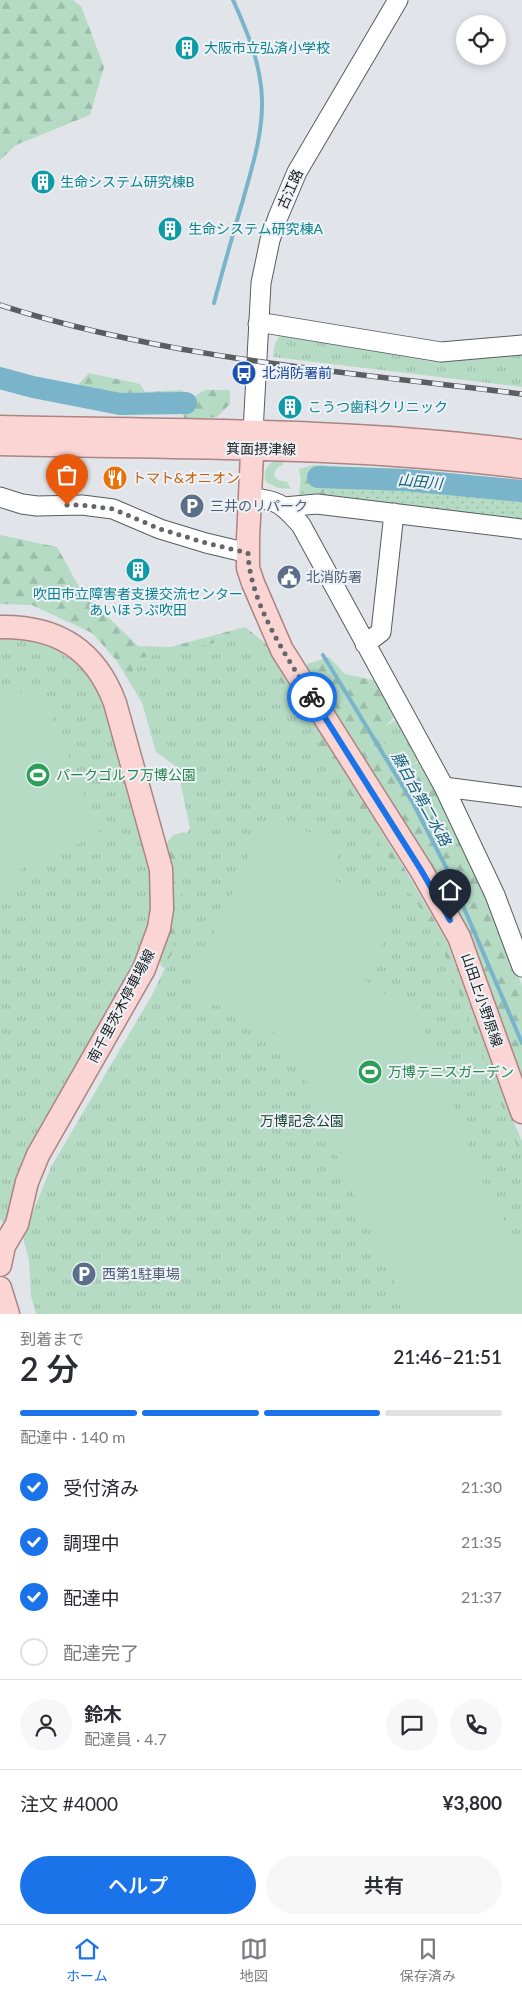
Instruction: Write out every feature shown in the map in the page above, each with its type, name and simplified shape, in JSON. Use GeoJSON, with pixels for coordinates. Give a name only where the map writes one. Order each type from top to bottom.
{"type":"FeatureCollection","features":[{"type":"Feature","properties":{"kind":"main road","name":"箕面摂津線"},"geometry":{"type":"LineString","coordinates":[[0,427],[253,440],[462,459],[522,467]]}},
{"type":"Feature","properties":{"kind":"main road","name":"箕面摂津線"},"geometry":{"type":"LineString","coordinates":[[0,444],[394,438],[468,444],[522,451]]}},
{"type":"Feature","properties":{"kind":"main road","name":"山田上小野原線"},"geometry":{"type":"LineString","coordinates":[[253,440],[248,553],[248,568],[253,582],[282,650],[421,870],[459,937],[522,1112]]}},
{"type":"Feature","properties":{"kind":"main road","name":"南千里茨木停車場線"},"geometry":{"type":"LineString","coordinates":[[0,627],[37,629],[55,635],[83,652],[108,683],[154,841],[161,869],[162,889],[162,909],[159,928],[144,969],[38,1154],[27,1182],[16,1224],[4,1246],[0,1265]]}},
{"type":"Feature","properties":{"kind":"main road"},"geometry":{"type":"LineString","coordinates":[[0,1288],[8,1314]]}},
{"type":"Feature","properties":{"kind":"street","name":"古江路"},"geometry":{"type":"LineString","coordinates":[[253,440],[261,283],[270,240],[297,172],[398,0]]}},
{"type":"Feature","properties":{"kind":"street"},"geometry":{"type":"LineString","coordinates":[[258,324],[270,324],[442,352],[522,345]]}},
{"type":"Feature","properties":{"kind":"street"},"geometry":{"type":"LineString","coordinates":[[0,497],[22,504],[37,506],[82,505],[113,509],[160,529],[248,553]]}},
{"type":"Feature","properties":{"kind":"street"},"geometry":{"type":"LineString","coordinates":[[250,498],[272,500],[284,507],[300,525],[444,787],[495,895],[522,967]]}},
{"type":"Feature","properties":{"kind":"street"},"geometry":{"type":"LineString","coordinates":[[284,507],[317,504],[522,529]]}},
{"type":"Feature","properties":{"kind":"street"},"geometry":{"type":"LineString","coordinates":[[365,644],[381,632],[394,513]]}},
{"type":"Feature","properties":{"kind":"street"},"geometry":{"type":"LineString","coordinates":[[444,787],[522,797]]}},
{"type":"Feature","properties":{"kind":"green space"},"geometry":{"type":"Polygon","coordinates":[[[0,0],[73,0],[81,6],[104,67],[90,115],[16,145],[0,160],[0,0]]]}},
{"type":"Feature","properties":{"kind":"green space"},"geometry":{"type":"Polygon","coordinates":[[[281,333],[440,359],[469,359],[522,354],[522,387],[273,357],[275,344],[281,333]]]}},
{"type":"Feature","properties":{"kind":"green space"},"geometry":{"type":"Polygon","coordinates":[[[89,373],[140,384],[145,392],[181,390],[193,397],[205,390],[230,390],[230,404],[217,417],[200,419],[184,418],[181,406],[122,398],[82,402],[76,387],[89,373]]]}},
{"type":"Feature","properties":{"kind":"green space"},"geometry":{"type":"Polygon","coordinates":[[[272,462],[283,462],[283,465],[277,469],[274,476],[278,480],[287,482],[291,489],[278,488],[266,482],[265,471],[272,462]]]}},
{"type":"Feature","properties":{"kind":"green space"},"geometry":{"type":"Polygon","coordinates":[[[313,465],[400,469],[408,476],[403,486],[353,483],[347,476],[333,483],[325,498],[311,497],[302,486],[299,469],[313,465]]]}},
{"type":"Feature","properties":{"kind":"green space"},"geometry":{"type":"Polygon","coordinates":[[[301,478],[340,488],[348,483],[522,499],[522,523],[299,496],[301,478]]]}},
{"type":"Feature","properties":{"kind":"green space"},"geometry":{"type":"Polygon","coordinates":[[[0,535],[57,547],[82,592],[138,646],[170,647],[245,627],[265,643],[409,876],[447,942],[508,1109],[522,1141],[522,1201],[152,719],[116,660],[92,633],[32,605],[0,604],[0,535]]]}},
{"type":"Feature","properties":{"kind":"green space"},"geometry":{"type":"Polygon","coordinates":[[[0,637],[30,639],[56,650],[85,668],[100,688],[149,864],[154,889],[152,924],[140,960],[8,1222],[2,1222],[0,1218],[0,637]]]}},
{"type":"Feature","properties":{"kind":"green space","name":"万博記念公園"},"geometry":{"type":"Polygon","coordinates":[[[243,637],[258,645],[439,939],[522,1159],[522,1314],[36,1314],[31,1296],[29,1261],[23,1237],[51,1167],[152,995],[172,953],[183,905],[179,846],[190,828],[177,767],[156,752],[130,660],[243,637]]]}},
{"type":"Feature","properties":{"kind":"green space"},"geometry":{"type":"Polygon","coordinates":[[[329,657],[345,674],[377,681],[395,716],[380,732],[398,769],[423,761],[489,896],[522,986],[522,1086],[463,933],[306,681],[307,664],[329,657]]]}},
{"type":"Feature","properties":{"kind":"green space","name":"パークゴルフ万博公園"},"geometry":{"type":"Polygon","coordinates":[[[0,689],[29,694],[51,715],[100,834],[21,869],[24,879],[0,888],[0,689]]]}},
{"type":"Feature","properties":{"kind":"green space"},"geometry":{"type":"Polygon","coordinates":[[[399,718],[423,758],[401,771],[377,731],[399,718]]]}},
{"type":"Feature","properties":{"kind":"green space","name":"万博テニスガーデン"},"geometry":{"type":"Polygon","coordinates":[[[269,812],[341,848],[329,878],[398,911],[365,980],[419,1019],[486,1190],[522,1249],[522,1314],[409,1314],[311,1100],[313,1095],[289,1048],[270,1029],[187,992],[269,812]]]}},
{"type":"Feature","properties":{"kind":"green space"},"geometry":{"type":"Polygon","coordinates":[[[184,832],[196,839],[179,972],[162,967],[158,959],[170,932],[173,886],[166,844],[173,835],[184,832]]]}},
{"type":"Feature","properties":{"kind":"waterway"},"geometry":{"type":"LineString","coordinates":[[214,303],[253,163],[259,138],[262,112],[261,86],[256,60],[233,0]]}},
{"type":"Feature","properties":{"kind":"waterway","name":"山田川"},"geometry":{"type":"LineString","coordinates":[[0,378],[33,387],[120,404],[186,403]]}},
{"type":"Feature","properties":{"kind":"waterway","name":"山田川"},"geometry":{"type":"LineString","coordinates":[[318,477],[406,480],[522,491]]}},
{"type":"Feature","properties":{"kind":"waterway","name":"藤白台第二水路"},"geometry":{"type":"LineString","coordinates":[[323,655],[413,803],[449,873],[522,1043]]}},
{"type":"Feature","properties":{"kind":"railway"},"geometry":{"type":"LineString","coordinates":[[0,305],[128,339],[193,351],[259,362],[522,394]]}},
{"type":"Feature","properties":{"kind":"way so far"},"geometry":{"type":"LineString","coordinates":[[67,505],[113,509],[160,529],[248,553],[248,568],[270,626],[282,650],[312,697]]}},
{"type":"Feature","properties":{"kind":"place","name":"大阪市立弘済小学校"},"geometry":{"type":"Point","coordinates":[187,48]}},
{"type":"Feature","properties":{"kind":"place","name":"生命システム研究棟B"},"geometry":{"type":"Point","coordinates":[43,182]}},
{"type":"Feature","properties":{"kind":"place","name":"生命システム研究棟A"},"geometry":{"type":"Point","coordinates":[170,229]}},
{"type":"Feature","properties":{"kind":"place","name":"北消防署前"},"geometry":{"type":"Point","coordinates":[244,373]}},
{"type":"Feature","properties":{"kind":"place","name":"こうつ歯科クリニック"},"geometry":{"type":"Point","coordinates":[290,407]}},
{"type":"Feature","properties":{"kind":"place","name":"トマト&オニオン"},"geometry":{"type":"Point","coordinates":[115,478]}},
{"type":"Feature","properties":{"kind":"place","name":"三井のリパーク"},"geometry":{"type":"Point","coordinates":[192,506]}},
{"type":"Feature","properties":{"kind":"place","name":"吹田市立障害者支援交流センター あいほうぷ吹田"},"geometry":{"type":"Point","coordinates":[138,570]}},
{"type":"Feature","properties":{"kind":"place","name":"北消防署"},"geometry":{"type":"Point","coordinates":[289,577]}},
{"type":"Feature","properties":{"kind":"place","name":"パークゴルフ万博公園"},"geometry":{"type":"Point","coordinates":[38,775]}},
{"type":"Feature","properties":{"kind":"place","name":"万博テニスガーデン"},"geometry":{"type":"Point","coordinates":[370,1072]}},
{"type":"Feature","properties":{"kind":"place","name":"西第1駐車場"},"geometry":{"type":"Point","coordinates":[84,1274]}},
{"type":"Feature","properties":{"kind":"route"},"geometry":{"type":"LineString","coordinates":[[312,697],[421,870],[450,920]]}}]}
